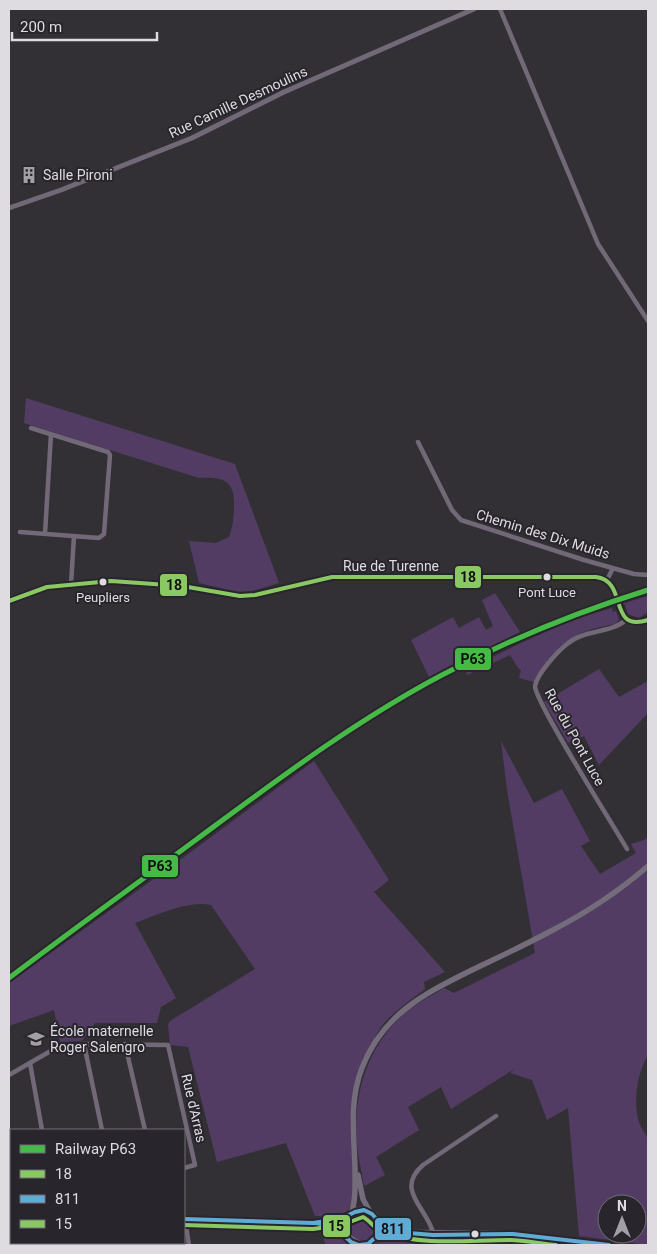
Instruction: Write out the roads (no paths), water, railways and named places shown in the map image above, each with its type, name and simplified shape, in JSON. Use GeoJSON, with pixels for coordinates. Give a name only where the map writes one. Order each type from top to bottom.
{"type":"FeatureCollection","features":[{"type":"Feature","properties":{"kind":"main road"},"geometry":{"type":"LineString","coordinates":[[347,1237],[344,1228],[355,1198],[353,1113],[358,1082],[365,1060],[373,1046],[396,1016],[412,1002],[432,990],[574,919],[613,894],[648,866]]}},
{"type":"Feature","properties":{"kind":"main road"},"geometry":{"type":"LineString","coordinates":[[354,1154],[363,1199],[378,1222],[379,1230],[375,1241]]}},
{"type":"Feature","properties":{"kind":"main road"},"geometry":{"type":"LineString","coordinates":[[185,1219],[313,1222],[337,1220],[359,1210],[370,1212]]}},
{"type":"Feature","properties":{"kind":"main road"},"geometry":{"type":"LineString","coordinates":[[313,1222],[336,1228],[358,1245],[375,1241],[388,1234],[409,1233],[433,1235],[513,1234],[582,1244],[609,1245]]}},
{"type":"Feature","properties":{"kind":"main road"},"geometry":{"type":"LineString","coordinates":[[378,1222],[387,1228],[409,1233]]}},
{"type":"Feature","properties":{"kind":"street","name":"Rue Camille Desmoulins"},"geometry":{"type":"LineString","coordinates":[[9,208],[61,190],[192,138],[284,92],[474,9]]}},
{"type":"Feature","properties":{"kind":"street"},"geometry":{"type":"LineString","coordinates":[[500,9],[596,240],[648,321]]}},
{"type":"Feature","properties":{"kind":"street"},"geometry":{"type":"LineString","coordinates":[[20,532],[99,538],[104,534],[109,453],[31,428]]}},
{"type":"Feature","properties":{"kind":"street"},"geometry":{"type":"LineString","coordinates":[[45,534],[51,434]]}},
{"type":"Feature","properties":{"kind":"street","name":"Chemin des Dix Muids"},"geometry":{"type":"LineString","coordinates":[[418,442],[452,510],[461,520],[613,568],[648,575]]}},
{"type":"Feature","properties":{"kind":"street"},"geometry":{"type":"LineString","coordinates":[[71,584],[74,536]]}},
{"type":"Feature","properties":{"kind":"street"},"geometry":{"type":"LineString","coordinates":[[613,568],[607,580],[612,587],[626,620],[637,623],[648,620]]}},
{"type":"Feature","properties":{"kind":"street","name":"Rue de Turenne"},"geometry":{"type":"LineString","coordinates":[[9,601],[37,590],[71,584],[116,581],[172,585],[236,596],[251,596],[322,578],[341,577],[588,577],[607,580]]}},
{"type":"Feature","properties":{"kind":"street","name":"Rue du Pont Luce"},"geometry":{"type":"LineString","coordinates":[[626,620],[618,626],[581,636],[569,642],[546,666],[535,688],[537,696],[554,727],[628,849]]}},
{"type":"Feature","properties":{"kind":"street"},"geometry":{"type":"LineString","coordinates":[[9,1075],[61,1044]]}},
{"type":"Feature","properties":{"kind":"street"},"geometry":{"type":"LineString","coordinates":[[102,1129],[84,1044],[125,1044],[145,1129]]}},
{"type":"Feature","properties":{"kind":"street","name":"Rue d'Arras"},"geometry":{"type":"LineString","coordinates":[[125,1044],[168,1045],[195,1165],[185,1168]]}},
{"type":"Feature","properties":{"kind":"street"},"geometry":{"type":"LineString","coordinates":[[30,1063],[42,1129]]}},
{"type":"Feature","properties":{"kind":"street"},"geometry":{"type":"LineString","coordinates":[[433,1235],[429,1223],[413,1196],[414,1175],[422,1165],[496,1116]]}},
{"type":"Feature","properties":{"kind":"street"},"geometry":{"type":"LineString","coordinates":[[185,1224],[189,1245]]}},
{"type":"Feature","properties":{"kind":"rail line","name":"P63"},"geometry":{"type":"LineString","coordinates":[[9,978],[287,773],[378,712],[442,675],[517,639],[569,617],[648,590]]}},
{"type":"Feature","properties":{"kind":"place","name":"Salle Pironi"},"geometry":{"type":"Point","coordinates":[29,175]}},
{"type":"Feature","properties":{"kind":"place","name":"Pont Luce"},"geometry":{"type":"Point","coordinates":[547,577]}},
{"type":"Feature","properties":{"kind":"place","name":"Peupliers"},"geometry":{"type":"Point","coordinates":[103,582]}},
{"type":"Feature","properties":{"kind":"place","name":"École maternelle Roger Salengro"},"geometry":{"type":"Point","coordinates":[36,1039]}}]}
